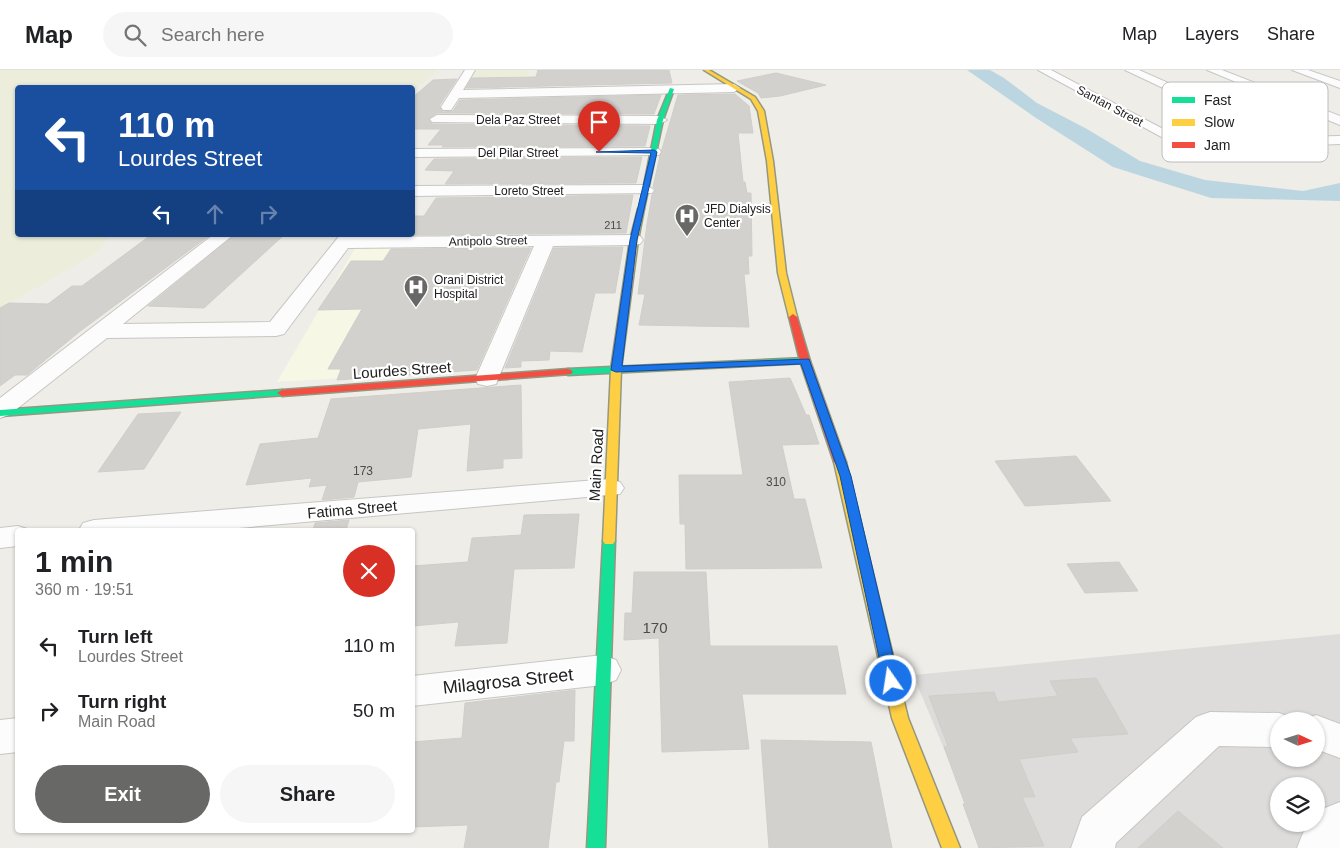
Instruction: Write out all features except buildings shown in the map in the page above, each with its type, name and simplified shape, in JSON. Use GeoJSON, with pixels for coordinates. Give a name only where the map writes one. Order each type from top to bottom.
{"type":"FeatureCollection","features":[{"type":"Feature","properties":{"kind":"street"},"geometry":{"type":"LineString","coordinates":[[415,148],[456,94],[470,70]]}},
{"type":"Feature","properties":{"kind":"street"},"geometry":{"type":"LineString","coordinates":[[706,70],[753,98],[761,111],[770,161],[782,273],[805,361],[846,476],[900,718],[951,848]]}},
{"type":"Feature","properties":{"kind":"street","name":"Santan Street"},"geometry":{"type":"LineString","coordinates":[[1043,70],[1162,134]]}},
{"type":"Feature","properties":{"kind":"street"},"geometry":{"type":"LineString","coordinates":[[1130,70],[1162,85]]}},
{"type":"Feature","properties":{"kind":"street"},"geometry":{"type":"LineString","coordinates":[[1212,70],[1242,82]]}},
{"type":"Feature","properties":{"kind":"street"},"geometry":{"type":"LineString","coordinates":[[1297,70],[1340,85]]}},
{"type":"Feature","properties":{"kind":"street"},"geometry":{"type":"LineString","coordinates":[[456,94],[734,88]]}},
{"type":"Feature","properties":{"kind":"street","name":"Main Road"},"geometry":{"type":"LineString","coordinates":[[596,848],[616,370],[634,240],[660,120],[672,90]]}},
{"type":"Feature","properties":{"kind":"street"},"geometry":{"type":"LineString","coordinates":[[1328,116],[1340,121]]}},
{"type":"Feature","properties":{"kind":"street","name":"Dela Paz Street"},"geometry":{"type":"LineString","coordinates":[[436,119],[660,120]]}},
{"type":"Feature","properties":{"kind":"street","name":"Del Pilar Street"},"geometry":{"type":"LineString","coordinates":[[415,152],[654,152]]}},
{"type":"Feature","properties":{"kind":"street","name":"Loreto Street"},"geometry":{"type":"LineString","coordinates":[[415,191],[646,190]]}},
{"type":"Feature","properties":{"kind":"street"},"geometry":{"type":"LineString","coordinates":[[0,411],[221,237]]}},
{"type":"Feature","properties":{"kind":"street"},"geometry":{"type":"LineString","coordinates":[[100,331],[276,329],[346,239]]}},
{"type":"Feature","properties":{"kind":"street","name":"Antipolo Street"},"geometry":{"type":"LineString","coordinates":[[346,239],[634,240]]}},
{"type":"Feature","properties":{"kind":"street"},"geometry":{"type":"LineString","coordinates":[[487,380],[546,240]]}},
{"type":"Feature","properties":{"kind":"street","name":"Lourdes Street"},"geometry":{"type":"LineString","coordinates":[[0,411],[616,370],[805,361]]}},
{"type":"Feature","properties":{"kind":"street","name":"Fatima Street"},"geometry":{"type":"LineString","coordinates":[[119,528],[610,488]]}},
{"type":"Feature","properties":{"kind":"street"},"geometry":{"type":"LineString","coordinates":[[0,538],[15,536]]}},
{"type":"Feature","properties":{"kind":"street","name":"Milagrosa Street"},"geometry":{"type":"LineString","coordinates":[[415,691],[602,670]]}},
{"type":"Feature","properties":{"kind":"street"},"geometry":{"type":"LineString","coordinates":[[1093,848],[1097,832],[1210,729],[1270,730]]}},
{"type":"Feature","properties":{"kind":"street"},"geometry":{"type":"LineString","coordinates":[[0,737],[15,735]]}},
{"type":"Feature","properties":{"kind":"street"},"geometry":{"type":"LineString","coordinates":[[1325,735],[1340,741]]}},
{"type":"Feature","properties":{"kind":"street"},"geometry":{"type":"LineString","coordinates":[[1319,848],[1340,822]]}},
{"type":"Feature","properties":{"kind":"shaded area"},"geometry":{"type":"Polygon","coordinates":[[[0,70],[438,70],[415,89],[415,85],[15,85],[15,237],[109,237],[96,253],[0,309],[0,70]]]}},
{"type":"Feature","properties":{"kind":"shaded area"},"geometry":{"type":"Polygon","coordinates":[[[465,70],[530,70],[528,76],[465,78],[465,70]]]}},
{"type":"Feature","properties":{"kind":"shaded area","name":"Orani District Hospital"},"geometry":{"type":"Polygon","coordinates":[[[539,243],[484,370],[277,382],[357,245],[539,243]]]}},
{"type":"Feature","properties":{"kind":"shaded area"},"geometry":{"type":"Polygon","coordinates":[[[1340,634],[1340,848],[986,848],[913,675],[1340,634]]]}},
{"type":"Feature","properties":{"kind":"water"},"geometry":{"type":"Polygon","coordinates":[[[967,70],[990,70],[1037,103],[1087,129],[1140,161],[1205,180],[1303,191],[1340,183],[1340,201],[1211,198],[1113,167],[1036,118],[967,70]]]}},
{"type":"Feature","properties":{"kind":"traffic: fast"},"geometry":{"type":"LineString","coordinates":[[641,209],[660,120],[672,89]]}},
{"type":"Feature","properties":{"kind":"traffic: fast"},"geometry":{"type":"LineString","coordinates":[[568,372],[805,361]]}},
{"type":"Feature","properties":{"kind":"traffic: fast"},"geometry":{"type":"LineString","coordinates":[[0,413],[282,393]]}},
{"type":"Feature","properties":{"kind":"traffic: fast"},"geometry":{"type":"LineString","coordinates":[[596,848],[609,541]]}},
{"type":"Feature","properties":{"kind":"traffic: slow"},"geometry":{"type":"LineString","coordinates":[[706,70],[753,98],[761,111],[770,161],[782,273],[793,317]]}},
{"type":"Feature","properties":{"kind":"traffic: slow"},"geometry":{"type":"LineString","coordinates":[[609,541],[616,369],[634,240],[641,209]]}},
{"type":"Feature","properties":{"kind":"traffic: slow"},"geometry":{"type":"LineString","coordinates":[[840,462],[900,718],[951,848]]}},
{"type":"Feature","properties":{"kind":"traffic: jam"},"geometry":{"type":"LineString","coordinates":[[793,317],[805,361],[840,462]]}},
{"type":"Feature","properties":{"kind":"traffic: jam"},"geometry":{"type":"LineString","coordinates":[[282,393],[568,372]]}},
{"type":"Feature","properties":{"kind":"place","name":"JFD Dialysis Center"},"geometry":{"type":"Point","coordinates":[687,237]}},
{"type":"Feature","properties":{"kind":"place","name":"Orani District Hospital"},"geometry":{"type":"Point","coordinates":[416,308]}},
{"type":"Feature","properties":{"kind":"route"},"geometry":{"type":"LineString","coordinates":[[599,152],[654,152],[634,240],[616,370],[805,361],[846,476],[891,681]]}}]}
